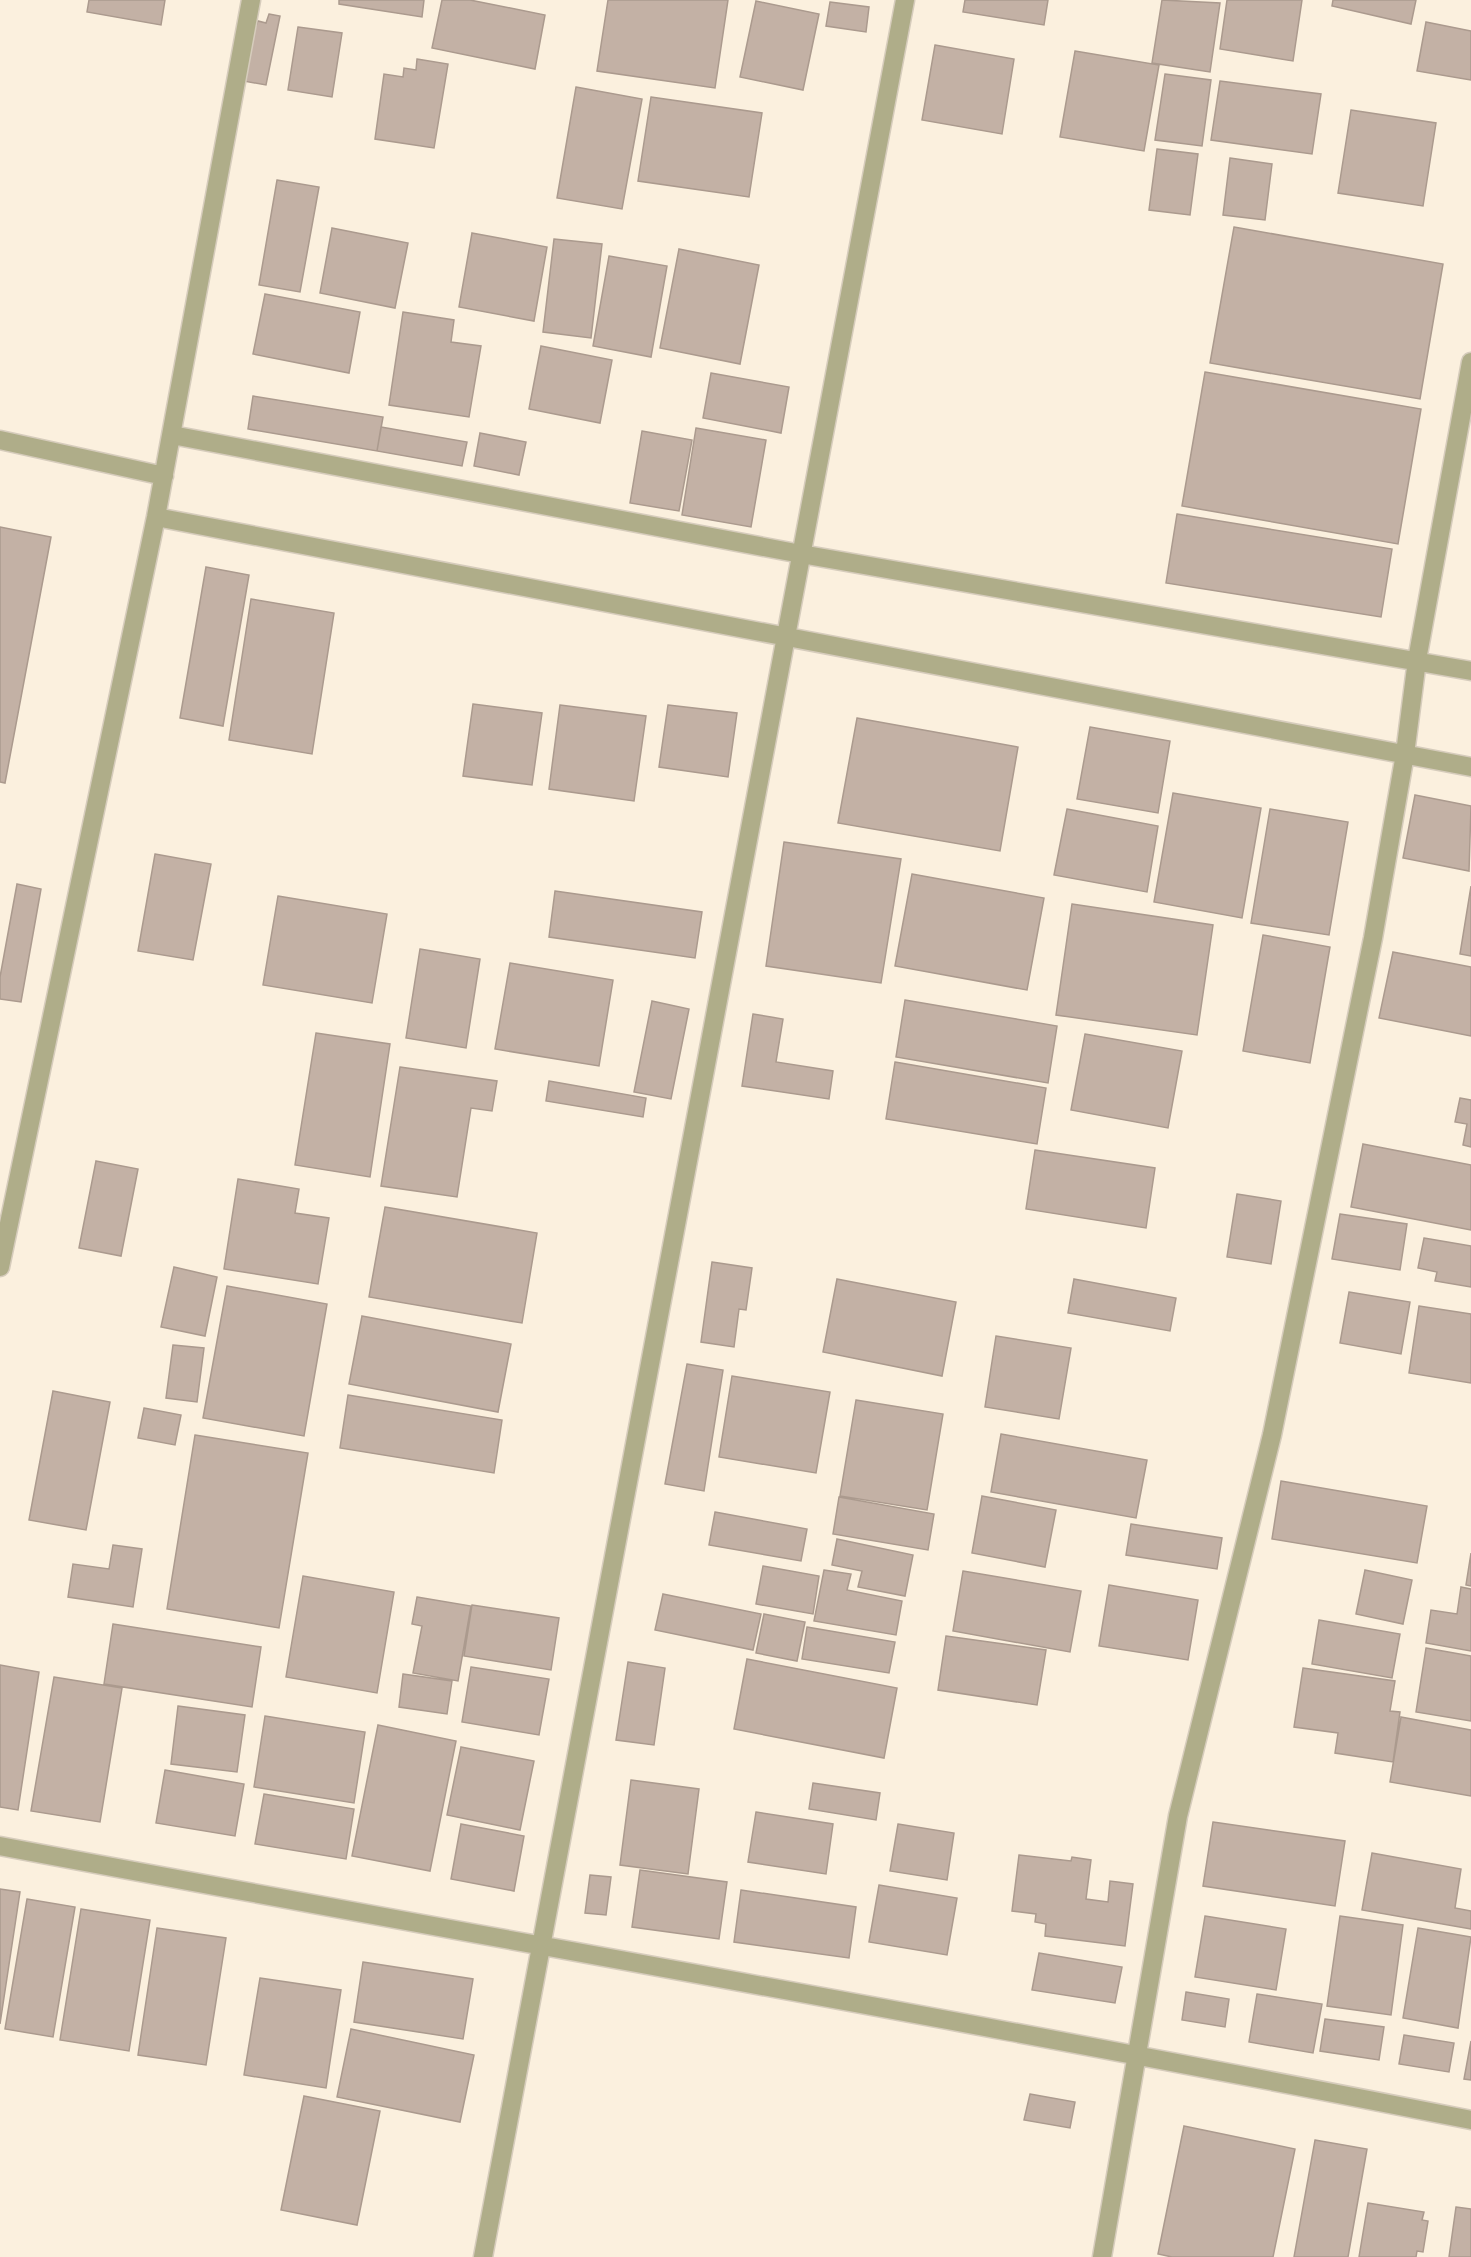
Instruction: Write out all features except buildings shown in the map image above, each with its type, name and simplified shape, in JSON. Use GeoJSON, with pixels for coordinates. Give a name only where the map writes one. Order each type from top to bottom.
{"type":"FeatureCollection","features":[{"type":"Feature","properties":{"kind":"street"},"geometry":{"type":"LineString","coordinates":[[0,1267],[156,517],[251,0]]}},
{"type":"Feature","properties":{"kind":"street"},"geometry":{"type":"LineString","coordinates":[[483,2257],[539,1947],[905,0]]}},
{"type":"Feature","properties":{"kind":"street"},"geometry":{"type":"LineString","coordinates":[[1102,2257],[1178,1816],[1272,1435],[1373,938],[1405,754],[1417,660],[1471,362]]}},
{"type":"Feature","properties":{"kind":"street"},"geometry":{"type":"LineString","coordinates":[[172,435],[801,554],[1471,671]]}},
{"type":"Feature","properties":{"kind":"street"},"geometry":{"type":"LineString","coordinates":[[0,440],[164,476]]}},
{"type":"Feature","properties":{"kind":"street"},"geometry":{"type":"LineString","coordinates":[[156,517],[1471,767]]}},
{"type":"Feature","properties":{"kind":"street"},"geometry":{"type":"LineString","coordinates":[[0,1846],[539,1947],[1138,2054],[1471,2120]]}}]}
